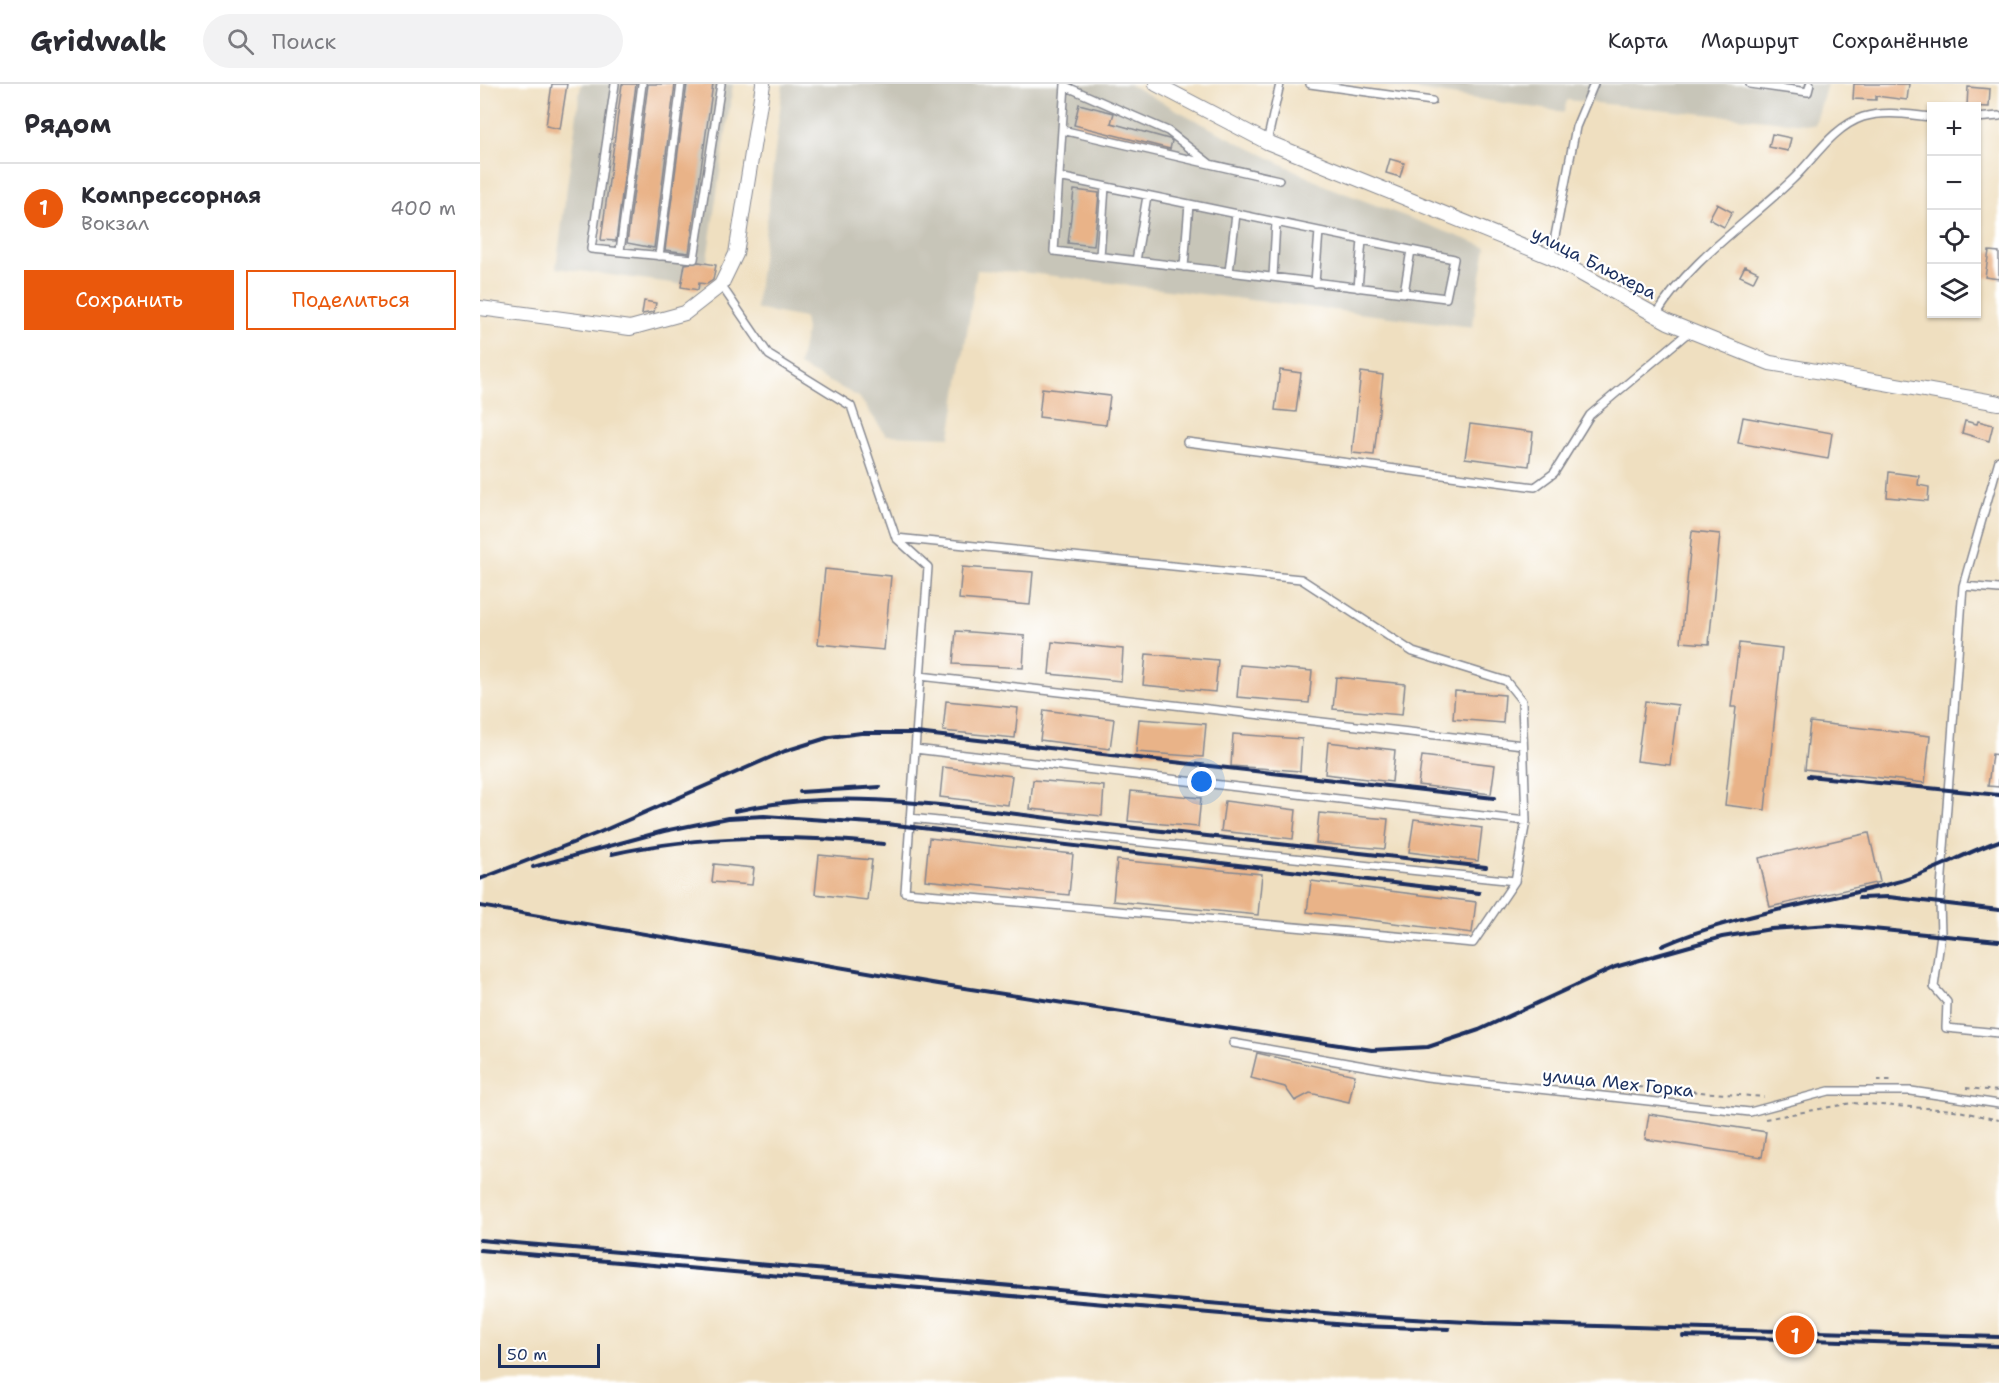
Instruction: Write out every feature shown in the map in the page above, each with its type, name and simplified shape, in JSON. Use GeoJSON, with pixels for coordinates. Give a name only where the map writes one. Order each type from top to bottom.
{"type":"FeatureCollection","features":[{"type":"Feature","properties":{"kind":"street"},"geometry":{"type":"LineString","coordinates":[[480,308],[630,328],[685,313],[721,285],[736,254],[763,84]]}},
{"type":"Feature","properties":{"kind":"street","name":"улица Блюхера"},"geometry":{"type":"LineString","coordinates":[[1156,84],[1266,141],[1551,257],[1656,315],[1770,363],[1999,403]]}},
{"type":"Feature","properties":{"kind":"lane"},"geometry":{"type":"LineString","coordinates":[[615,84],[591,249],[694,259],[721,84]]}},
{"type":"Feature","properties":{"kind":"lane"},"geometry":{"type":"LineString","coordinates":[[620,251],[642,84]]}},
{"type":"Feature","properties":{"kind":"lane"},"geometry":{"type":"LineString","coordinates":[[659,256],[681,84]]}},
{"type":"Feature","properties":{"kind":"lane"},"geometry":{"type":"LineString","coordinates":[[1266,141],[1280,84]]}},
{"type":"Feature","properties":{"kind":"lane"},"geometry":{"type":"LineString","coordinates":[[1310,84],[1432,101]]}},
{"type":"Feature","properties":{"kind":"lane"},"geometry":{"type":"LineString","coordinates":[[1551,257],[1576,127],[1594,84]]}},
{"type":"Feature","properties":{"kind":"lane"},"geometry":{"type":"LineString","coordinates":[[1750,84],[1808,92],[1810,84]]}},
{"type":"Feature","properties":{"kind":"lane"},"geometry":{"type":"LineString","coordinates":[[1059,177],[1455,259],[1446,298],[1054,251],[1065,85],[1168,131],[1211,165]]}},
{"type":"Feature","properties":{"kind":"lane"},"geometry":{"type":"LineString","coordinates":[[1656,315],[1674,286],[1792,179],[1842,128],[1863,117],[1891,113],[1927,117]]}},
{"type":"Feature","properties":{"kind":"lane"},"geometry":{"type":"LineString","coordinates":[[1981,118],[1999,116]]}},
{"type":"Feature","properties":{"kind":"lane"},"geometry":{"type":"LineString","coordinates":[[1062,130],[1280,180]]}},
{"type":"Feature","properties":{"kind":"lane"},"geometry":{"type":"LineString","coordinates":[[1100,256],[1105,187]]}},
{"type":"Feature","properties":{"kind":"lane"},"geometry":{"type":"LineString","coordinates":[[1136,261],[1148,196]]}},
{"type":"Feature","properties":{"kind":"lane"},"geometry":{"type":"LineString","coordinates":[[1184,267],[1189,204]]}},
{"type":"Feature","properties":{"kind":"lane"},"geometry":{"type":"LineString","coordinates":[[1229,272],[1236,214]]}},
{"type":"Feature","properties":{"kind":"lane"},"geometry":{"type":"LineString","coordinates":[[1273,277],[1276,222]]}},
{"type":"Feature","properties":{"kind":"lane"},"geometry":{"type":"LineString","coordinates":[[1315,282],[1319,231]]}},
{"type":"Feature","properties":{"kind":"lane"},"geometry":{"type":"LineString","coordinates":[[1358,288],[1362,240]]}},
{"type":"Feature","properties":{"kind":"lane"},"geometry":{"type":"LineString","coordinates":[[1404,293],[1411,250]]}},
{"type":"Feature","properties":{"kind":"lane"},"geometry":{"type":"LineString","coordinates":[[721,285],[769,355],[851,406],[896,538],[928,567],[905,892],[1473,943],[1515,881],[1526,821],[1522,701],[1506,681],[1413,652],[1301,579],[896,538]]}},
{"type":"Feature","properties":{"kind":"lane"},"geometry":{"type":"LineString","coordinates":[[1187,442],[1535,487],[1554,473],[1590,415],[1690,331]]}},
{"type":"Feature","properties":{"kind":"lane"},"geometry":{"type":"LineString","coordinates":[[1999,460],[1963,586],[1940,903],[1941,934],[1934,987],[1947,1002],[1946,1029],[1999,1033]]}},
{"type":"Feature","properties":{"kind":"lane"},"geometry":{"type":"LineString","coordinates":[[1963,586],[1999,589]]}},
{"type":"Feature","properties":{"kind":"lane"},"geometry":{"type":"LineString","coordinates":[[920,676],[1523,745]]}},
{"type":"Feature","properties":{"kind":"lane"},"geometry":{"type":"LineString","coordinates":[[915,749],[1526,821]]}},
{"type":"Feature","properties":{"kind":"lane"},"geometry":{"type":"LineString","coordinates":[[910,818],[1515,881]]}},
{"type":"Feature","properties":{"kind":"lane","name":"улица Мех Горка"},"geometry":{"type":"LineString","coordinates":[[1233,1043],[1427,1077],[1750,1112],[1829,1091],[1911,1091],[1999,1104]]}},
{"type":"Feature","properties":{"kind":"path"},"geometry":{"type":"LineString","coordinates":[[1874,1080],[1896,1080]]}},
{"type":"Feature","properties":{"kind":"path"},"geometry":{"type":"LineString","coordinates":[[1602,1085],[1765,1097]]}},
{"type":"Feature","properties":{"kind":"path"},"geometry":{"type":"LineString","coordinates":[[1965,1088],[1999,1091]]}},
{"type":"Feature","properties":{"kind":"path"},"geometry":{"type":"LineString","coordinates":[[1759,1119],[1770,1119],[1852,1103],[1954,1110],[1999,1120]]}},
{"type":"Feature","properties":{"kind":"shaded area"},"geometry":{"type":"Polygon","coordinates":[[[581,84],[733,84],[703,287],[556,268],[581,84]]]}},
{"type":"Feature","properties":{"kind":"shaded area"},"geometry":{"type":"Polygon","coordinates":[[[783,84],[1129,84],[1212,129],[1328,187],[1486,247],[1472,327],[1021,272],[977,270],[950,437],[886,435],[859,397],[799,366],[806,330],[804,318],[756,309],[783,84]]]}},
{"type":"Feature","properties":{"kind":"shaded area"},"geometry":{"type":"Polygon","coordinates":[[[1377,84],[1827,84],[1815,125],[1567,100],[1564,112],[1377,84]]]}},
{"type":"Feature","properties":{"kind":"building"},"geometry":{"type":"Polygon","coordinates":[[[552,84],[567,84],[560,129],[546,126],[552,84]]]}},
{"type":"Feature","properties":{"kind":"building"},"geometry":{"type":"Polygon","coordinates":[[[622,84],[636,84],[616,241],[601,240],[622,84]]]}},
{"type":"Feature","properties":{"kind":"building"},"geometry":{"type":"Polygon","coordinates":[[[648,84],[675,84],[654,248],[627,243],[648,84]]]}},
{"type":"Feature","properties":{"kind":"building"},"geometry":{"type":"Polygon","coordinates":[[[687,84],[713,84],[689,253],[665,250],[687,84]]]}},
{"type":"Feature","properties":{"kind":"building"},"geometry":{"type":"Polygon","coordinates":[[[1854,84],[1909,84],[1907,100],[1876,96],[1876,100],[1853,99],[1854,84]]]}},
{"type":"Feature","properties":{"kind":"building"},"geometry":{"type":"Polygon","coordinates":[[[1968,87],[1990,89],[1989,107],[1981,107],[1981,102],[1967,102],[1968,87]]]}},
{"type":"Feature","properties":{"kind":"building"},"geometry":{"type":"Polygon","coordinates":[[[1079,104],[1114,113],[1111,123],[1169,139],[1172,141],[1170,149],[1074,125],[1079,104]]]}},
{"type":"Feature","properties":{"kind":"building"},"geometry":{"type":"Polygon","coordinates":[[[1772,134],[1791,138],[1788,151],[1769,147],[1772,134]]]}},
{"type":"Feature","properties":{"kind":"building"},"geometry":{"type":"Polygon","coordinates":[[[1390,159],[1404,163],[1400,177],[1386,173],[1390,159]]]}},
{"type":"Feature","properties":{"kind":"building"},"geometry":{"type":"Polygon","coordinates":[[[1074,190],[1099,193],[1094,246],[1068,243],[1074,190]]]}},
{"type":"Feature","properties":{"kind":"building"},"geometry":{"type":"Polygon","coordinates":[[[1717,204],[1732,212],[1724,227],[1709,219],[1717,204]]]}},
{"type":"Feature","properties":{"kind":"building"},"geometry":{"type":"Polygon","coordinates":[[[1989,251],[1999,252],[1999,279],[1985,277],[1989,251]]]}},
{"type":"Feature","properties":{"kind":"building"},"geometry":{"type":"Polygon","coordinates":[[[699,262],[716,265],[713,280],[707,284],[699,283],[698,290],[681,287],[685,264],[699,262]]]}},
{"type":"Feature","properties":{"kind":"building"},"geometry":{"type":"Polygon","coordinates":[[[1745,266],[1758,272],[1753,282],[1740,276],[1745,266]]]}},
{"type":"Feature","properties":{"kind":"building"},"geometry":{"type":"Polygon","coordinates":[[[644,301],[656,303],[654,312],[642,314],[644,301]]]}},
{"type":"Feature","properties":{"kind":"building"},"geometry":{"type":"Polygon","coordinates":[[[1280,370],[1301,373],[1296,412],[1275,410],[1280,370]]]}},
{"type":"Feature","properties":{"kind":"building"},"geometry":{"type":"Polygon","coordinates":[[[1361,372],[1383,375],[1374,455],[1352,453],[1361,372]]]}},
{"type":"Feature","properties":{"kind":"building"},"geometry":{"type":"Polygon","coordinates":[[[1042,388],[1110,396],[1106,425],[1039,417],[1042,388]]]}},
{"type":"Feature","properties":{"kind":"building"},"geometry":{"type":"Polygon","coordinates":[[[1743,417],[1832,433],[1828,459],[1738,443],[1743,417]]]}},
{"type":"Feature","properties":{"kind":"building"},"geometry":{"type":"Polygon","coordinates":[[[1965,421],[1977,424],[1978,421],[1993,425],[1989,441],[1962,433],[1965,421]]]}},
{"type":"Feature","properties":{"kind":"building"},"geometry":{"type":"Polygon","coordinates":[[[1470,424],[1533,432],[1529,466],[1465,458],[1470,424]]]}},
{"type":"Feature","properties":{"kind":"building"},"geometry":{"type":"Polygon","coordinates":[[[1889,472],[1919,476],[1918,485],[1929,487],[1928,501],[1887,497],[1889,472]]]}},
{"type":"Feature","properties":{"kind":"building"},"geometry":{"type":"Polygon","coordinates":[[[1692,531],[1720,534],[1709,644],[1681,642],[1692,531]]]}},
{"type":"Feature","properties":{"kind":"building"},"geometry":{"type":"Polygon","coordinates":[[[962,567],[1033,572],[1030,605],[959,599],[962,567]]]}},
{"type":"Feature","properties":{"kind":"building"},"geometry":{"type":"Polygon","coordinates":[[[825,569],[891,576],[884,650],[818,644],[825,569]]]}},
{"type":"Feature","properties":{"kind":"building"},"geometry":{"type":"Polygon","coordinates":[[[956,631],[1025,636],[1023,668],[953,664],[956,631]]]}},
{"type":"Feature","properties":{"kind":"building"},"geometry":{"type":"Polygon","coordinates":[[[1052,642],[1123,649],[1121,681],[1049,674],[1052,642]]]}},
{"type":"Feature","properties":{"kind":"building"},"geometry":{"type":"Polygon","coordinates":[[[1739,643],[1782,648],[1765,810],[1725,805],[1736,707],[1731,707],[1739,643]]]}},
{"type":"Feature","properties":{"kind":"building"},"geometry":{"type":"Polygon","coordinates":[[[1146,654],[1218,660],[1215,692],[1143,685],[1146,654]]]}},
{"type":"Feature","properties":{"kind":"building"},"geometry":{"type":"Polygon","coordinates":[[[1240,665],[1312,671],[1309,703],[1237,697],[1240,665]]]}},
{"type":"Feature","properties":{"kind":"building"},"geometry":{"type":"Polygon","coordinates":[[[1336,677],[1405,684],[1402,715],[1333,709],[1336,677]]]}},
{"type":"Feature","properties":{"kind":"building"},"geometry":{"type":"Polygon","coordinates":[[[1455,691],[1505,695],[1503,723],[1453,719],[1455,691]]]}},
{"type":"Feature","properties":{"kind":"building"},"geometry":{"type":"Polygon","coordinates":[[[946,701],[1018,708],[1015,738],[943,731],[946,701]]]}},
{"type":"Feature","properties":{"kind":"building"},"geometry":{"type":"Polygon","coordinates":[[[1645,701],[1678,705],[1670,765],[1637,761],[1645,701]]]}},
{"type":"Feature","properties":{"kind":"building"},"geometry":{"type":"Polygon","coordinates":[[[1044,710],[1114,719],[1110,749],[1040,740],[1044,710]]]}},
{"type":"Feature","properties":{"kind":"building"},"geometry":{"type":"Polygon","coordinates":[[[1139,719],[1206,724],[1203,757],[1136,752],[1139,719]]]}},
{"type":"Feature","properties":{"kind":"building"},"geometry":{"type":"Polygon","coordinates":[[[1810,722],[1930,736],[1925,783],[1805,769],[1810,722]]]}},
{"type":"Feature","properties":{"kind":"building"},"geometry":{"type":"Polygon","coordinates":[[[1233,734],[1302,739],[1300,771],[1231,766],[1233,734]]]}},
{"type":"Feature","properties":{"kind":"building"},"geometry":{"type":"Polygon","coordinates":[[[1328,742],[1395,750],[1392,782],[1325,774],[1328,742]]]}},
{"type":"Feature","properties":{"kind":"building"},"geometry":{"type":"Polygon","coordinates":[[[1992,754],[1999,755],[1999,787],[1988,786],[1992,754]]]}},
{"type":"Feature","properties":{"kind":"building"},"geometry":{"type":"Polygon","coordinates":[[[1422,756],[1495,765],[1491,794],[1418,785],[1422,756]]]}},
{"type":"Feature","properties":{"kind":"building"},"geometry":{"type":"Polygon","coordinates":[[[943,767],[1012,776],[1008,805],[940,797],[943,767]]]}},
{"type":"Feature","properties":{"kind":"building"},"geometry":{"type":"Polygon","coordinates":[[[1033,780],[1104,786],[1102,816],[1030,809],[1033,780]]]}},
{"type":"Feature","properties":{"kind":"building"},"geometry":{"type":"Polygon","coordinates":[[[1131,791],[1201,798],[1198,827],[1128,821],[1131,791]]]}},
{"type":"Feature","properties":{"kind":"building"},"geometry":{"type":"Polygon","coordinates":[[[1225,801],[1296,810],[1293,839],[1221,831],[1225,801]]]}},
{"type":"Feature","properties":{"kind":"building"},"geometry":{"type":"Polygon","coordinates":[[[1319,813],[1388,819],[1385,849],[1316,843],[1319,813]]]}},
{"type":"Feature","properties":{"kind":"building"},"geometry":{"type":"Polygon","coordinates":[[[1414,819],[1482,828],[1478,861],[1409,852],[1414,819]]]}},
{"type":"Feature","properties":{"kind":"building"},"geometry":{"type":"Polygon","coordinates":[[[1869,833],[1880,882],[1770,907],[1759,858],[1869,833]]]}},
{"type":"Feature","properties":{"kind":"building"},"geometry":{"type":"Polygon","coordinates":[[[929,838],[1073,854],[1069,895],[925,880],[929,838]]]}},
{"type":"Feature","properties":{"kind":"building"},"geometry":{"type":"Polygon","coordinates":[[[819,855],[872,860],[867,900],[815,894],[819,855]]]}},
{"type":"Feature","properties":{"kind":"building"},"geometry":{"type":"Polygon","coordinates":[[[1117,860],[1262,874],[1258,915],[1113,901],[1117,860]]]}},
{"type":"Feature","properties":{"kind":"building"},"geometry":{"type":"Polygon","coordinates":[[[714,864],[754,868],[752,885],[712,882],[714,864]]]}},
{"type":"Feature","properties":{"kind":"building"},"geometry":{"type":"Polygon","coordinates":[[[1311,881],[1476,902],[1472,933],[1307,912],[1311,881]]]}},
{"type":"Feature","properties":{"kind":"building"},"geometry":{"type":"Polygon","coordinates":[[[1257,1053],[1355,1075],[1349,1102],[1310,1093],[1295,1101],[1285,1087],[1251,1078],[1257,1053]]]}},
{"type":"Feature","properties":{"kind":"building"},"geometry":{"type":"Polygon","coordinates":[[[1649,1114],[1766,1132],[1762,1157],[1645,1139],[1649,1114]]]}},
{"type":"Feature","properties":{"kind":"railway"},"geometry":{"type":"LineString","coordinates":[[480,879],[598,833],[785,751],[830,737],[861,733],[916,733],[1494,798]]}},
{"type":"Feature","properties":{"kind":"railway"},"geometry":{"type":"LineString","coordinates":[[1808,776],[1999,795]]}},
{"type":"Feature","properties":{"kind":"railway"},"geometry":{"type":"LineString","coordinates":[[800,792],[880,787]]}},
{"type":"Feature","properties":{"kind":"railway"},"geometry":{"type":"LineString","coordinates":[[735,811],[819,800],[904,802],[1486,867]]}},
{"type":"Feature","properties":{"kind":"railway"},"geometry":{"type":"LineString","coordinates":[[533,867],[664,831],[728,818],[764,816],[887,824],[1479,893]]}},
{"type":"Feature","properties":{"kind":"railway"},"geometry":{"type":"LineString","coordinates":[[612,854],[646,847],[747,838],[815,839],[884,844]]}},
{"type":"Feature","properties":{"kind":"railway"},"geometry":{"type":"LineString","coordinates":[[1662,946],[1718,925],[1910,878],[1999,841]]}},
{"type":"Feature","properties":{"kind":"railway"},"geometry":{"type":"LineString","coordinates":[[1859,898],[1889,897],[1999,910]]}},
{"type":"Feature","properties":{"kind":"railway"},"geometry":{"type":"LineString","coordinates":[[480,906],[938,984],[1372,1050],[1428,1047],[1479,1030],[1615,967],[1722,937],[1771,929],[1830,925],[1999,941]]}},
{"type":"Feature","properties":{"kind":"railway"},"geometry":{"type":"LineString","coordinates":[[480,1240],[1359,1316],[1485,1323],[1999,1337]]}},
{"type":"Feature","properties":{"kind":"railway"},"geometry":{"type":"LineString","coordinates":[[480,1250],[1359,1326],[1449,1329]]}},
{"type":"Feature","properties":{"kind":"railway"},"geometry":{"type":"LineString","coordinates":[[1683,1336],[1999,1346]]}},
{"type":"Feature","properties":{"kind":"place","name":"Компрессорная"},"geometry":{"type":"Point","coordinates":[1795,1335]}}]}
